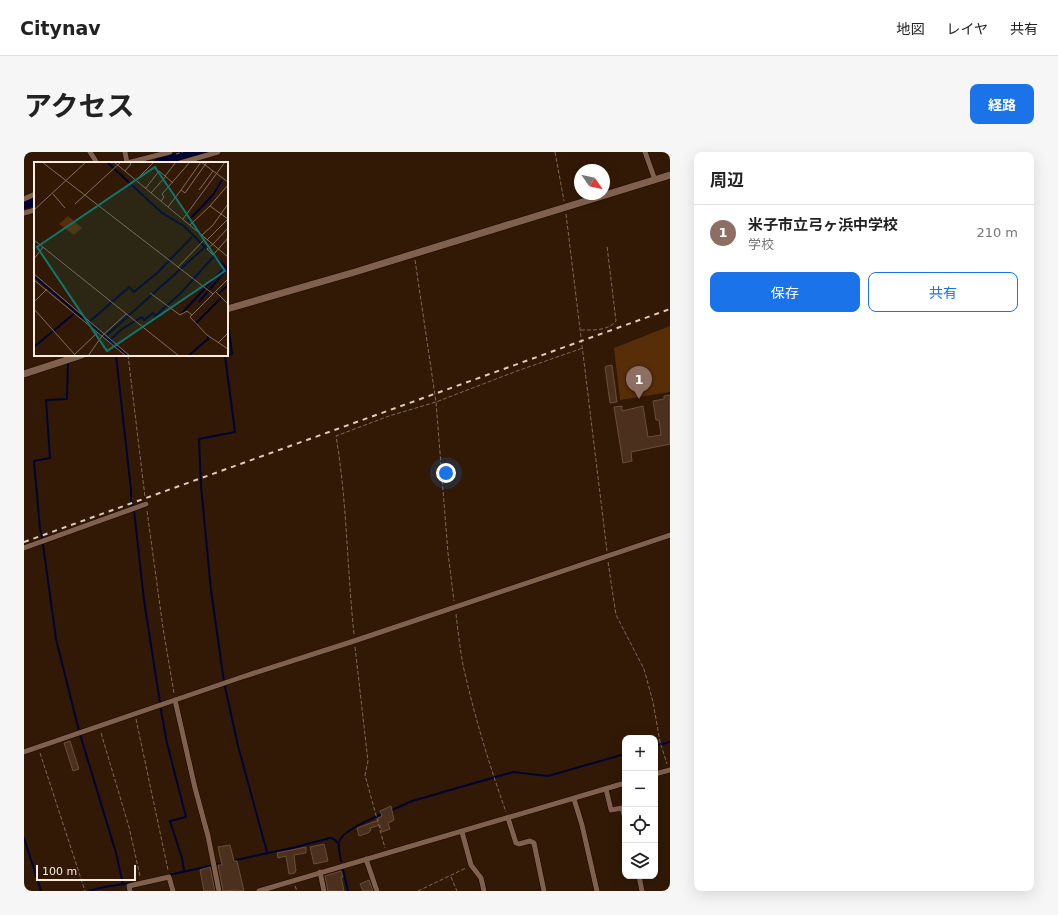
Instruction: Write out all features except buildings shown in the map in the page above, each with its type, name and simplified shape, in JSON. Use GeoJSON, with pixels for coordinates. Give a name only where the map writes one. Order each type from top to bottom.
{"type":"FeatureCollection","features":[{"type":"Feature","properties":{"kind":"street"},"geometry":{"type":"LineString","coordinates":[[90,152],[96,162]]}},
{"type":"Feature","properties":{"kind":"street"},"geometry":{"type":"LineString","coordinates":[[125,152],[127,162]]}},
{"type":"Feature","properties":{"kind":"street"},"geometry":{"type":"LineString","coordinates":[[131,162],[170,152]]}},
{"type":"Feature","properties":{"kind":"street"},"geometry":{"type":"LineString","coordinates":[[182,162],[202,154],[218,152]]}},
{"type":"Feature","properties":{"kind":"street"},"geometry":{"type":"LineString","coordinates":[[645,152],[655,180]]}},
{"type":"Feature","properties":{"kind":"street"},"geometry":{"type":"LineString","coordinates":[[228,309],[414,254],[670,175]]}},
{"type":"Feature","properties":{"kind":"street"},"geometry":{"type":"LineString","coordinates":[[24,199],[34,194]]}},
{"type":"Feature","properties":{"kind":"street"},"geometry":{"type":"LineString","coordinates":[[24,213],[34,210]]}},
{"type":"Feature","properties":{"kind":"street"},"geometry":{"type":"LineString","coordinates":[[24,374],[79,356]]}},
{"type":"Feature","properties":{"kind":"street"},"geometry":{"type":"LineString","coordinates":[[24,548],[146,504]]}},
{"type":"Feature","properties":{"kind":"street"},"geometry":{"type":"LineString","coordinates":[[24,752],[670,535]]}},
{"type":"Feature","properties":{"kind":"street"},"geometry":{"type":"LineString","coordinates":[[176,700],[195,788],[208,836],[219,891]]}},
{"type":"Feature","properties":{"kind":"street"},"geometry":{"type":"LineString","coordinates":[[658,773],[670,771]]}},
{"type":"Feature","properties":{"kind":"street"},"geometry":{"type":"LineString","coordinates":[[259,891],[622,784]]}},
{"type":"Feature","properties":{"kind":"street"},"geometry":{"type":"LineString","coordinates":[[606,789],[611,810],[622,808]]}},
{"type":"Feature","properties":{"kind":"street"},"geometry":{"type":"LineString","coordinates":[[574,799],[582,825],[597,891]]}},
{"type":"Feature","properties":{"kind":"street"},"geometry":{"type":"LineString","coordinates":[[508,818],[516,843],[518,844],[530,841],[534,843],[544,891]]}},
{"type":"Feature","properties":{"kind":"street"},"geometry":{"type":"LineString","coordinates":[[462,832],[471,865],[481,878],[484,891]]}},
{"type":"Feature","properties":{"kind":"street"},"geometry":{"type":"LineString","coordinates":[[366,859],[378,891]]}},
{"type":"Feature","properties":{"kind":"street"},"geometry":{"type":"LineString","coordinates":[[320,872],[324,891]]}},
{"type":"Feature","properties":{"kind":"street"},"geometry":{"type":"LineString","coordinates":[[130,891],[129,886],[169,877],[173,891]]}},
{"type":"Feature","properties":{"kind":"street"},"geometry":{"type":"LineString","coordinates":[[640,879],[642,891]]}},
{"type":"Feature","properties":{"kind":"path"},"geometry":{"type":"LineString","coordinates":[[555,152],[565,207],[607,555],[616,615],[644,669],[653,702],[660,742],[670,771]]}},
{"type":"Feature","properties":{"kind":"path"},"geometry":{"type":"LineString","coordinates":[[580,330],[607,328],[613,325],[616,321],[607,246]]}},
{"type":"Feature","properties":{"kind":"path"},"geometry":{"type":"LineString","coordinates":[[414,254],[436,402],[448,553],[463,664],[485,752],[508,818]]}},
{"type":"Feature","properties":{"kind":"path"},"geometry":{"type":"LineString","coordinates":[[386,853],[364,775],[368,761],[349,592],[347,536],[336,436],[389,416],[436,402],[583,348]]}},
{"type":"Feature","properties":{"kind":"path"},"geometry":{"type":"LineString","coordinates":[[128,356],[162,621],[176,700]]}},
{"type":"Feature","properties":{"kind":"path"},"geometry":{"type":"LineString","coordinates":[[135,714],[169,877]]}},
{"type":"Feature","properties":{"kind":"path"},"geometry":{"type":"LineString","coordinates":[[100,726],[129,827],[142,883]]}},
{"type":"Feature","properties":{"kind":"path"},"geometry":{"type":"LineString","coordinates":[[36,748],[40,752],[85,891]]}},
{"type":"Feature","properties":{"kind":"path"},"geometry":{"type":"LineString","coordinates":[[418,891],[471,865]]}},
{"type":"Feature","properties":{"kind":"path"},"geometry":{"type":"LineString","coordinates":[[451,876],[457,891]]}},
{"type":"Feature","properties":{"kind":"shaded area"},"geometry":{"type":"Polygon","coordinates":[[[670,326],[670,392],[620,400],[614,348],[670,326]]]}},
{"type":"Feature","properties":{"kind":"waterway"},"geometry":{"type":"LineString","coordinates":[[164,162],[202,152]]}},
{"type":"Feature","properties":{"kind":"waterway"},"geometry":{"type":"LineString","coordinates":[[195,154],[197,162]]}},
{"type":"Feature","properties":{"kind":"waterway"},"geometry":{"type":"LineString","coordinates":[[24,203],[34,200]]}},
{"type":"Feature","properties":{"kind":"waterway"},"geometry":{"type":"LineString","coordinates":[[228,321],[232,354],[228,355]]}},
{"type":"Feature","properties":{"kind":"waterway"},"geometry":{"type":"LineString","coordinates":[[116,356],[131,501],[134,510],[144,600],[167,743],[186,817],[170,821],[182,858],[184,871]]}},
{"type":"Feature","properties":{"kind":"waterway"},"geometry":{"type":"LineString","coordinates":[[225,356],[235,432],[199,439],[201,486],[211,590],[224,682],[238,746],[267,852]]}},
{"type":"Feature","properties":{"kind":"waterway"},"geometry":{"type":"LineString","coordinates":[[68,362],[67,399],[46,400],[50,458],[34,461],[40,529],[56,639],[79,731],[116,853],[123,884]]}},
{"type":"Feature","properties":{"kind":"waterway"},"geometry":{"type":"LineString","coordinates":[[658,745],[670,742]]}},
{"type":"Feature","properties":{"kind":"waterway"},"geometry":{"type":"LineString","coordinates":[[390,811],[412,801],[513,772],[548,776],[622,755]]}},
{"type":"Feature","properties":{"kind":"waterway"},"geometry":{"type":"LineString","coordinates":[[341,861],[339,852],[339,842],[341,838],[351,829],[384,813]]}},
{"type":"Feature","properties":{"kind":"waterway"},"geometry":{"type":"LineString","coordinates":[[24,838],[41,891]]}},
{"type":"Feature","properties":{"kind":"waterway"},"geometry":{"type":"LineString","coordinates":[[231,861],[330,838],[334,839],[338,843]]}},
{"type":"Feature","properties":{"kind":"waterway"},"geometry":{"type":"LineString","coordinates":[[169,875],[223,863]]}},
{"type":"Feature","properties":{"kind":"waterway"},"geometry":{"type":"LineString","coordinates":[[343,870],[348,891]]}},
{"type":"Feature","properties":{"kind":"waterway"},"geometry":{"type":"LineString","coordinates":[[89,891],[131,883]]}},
{"type":"Feature","properties":{"kind":"railway"},"geometry":{"type":"LineString","coordinates":[[24,542],[670,309]]}},
{"type":"Feature","properties":{"kind":"place","name":"米子市立弓ヶ浜中学校"},"geometry":{"type":"Point","coordinates":[639,399]}}]}
